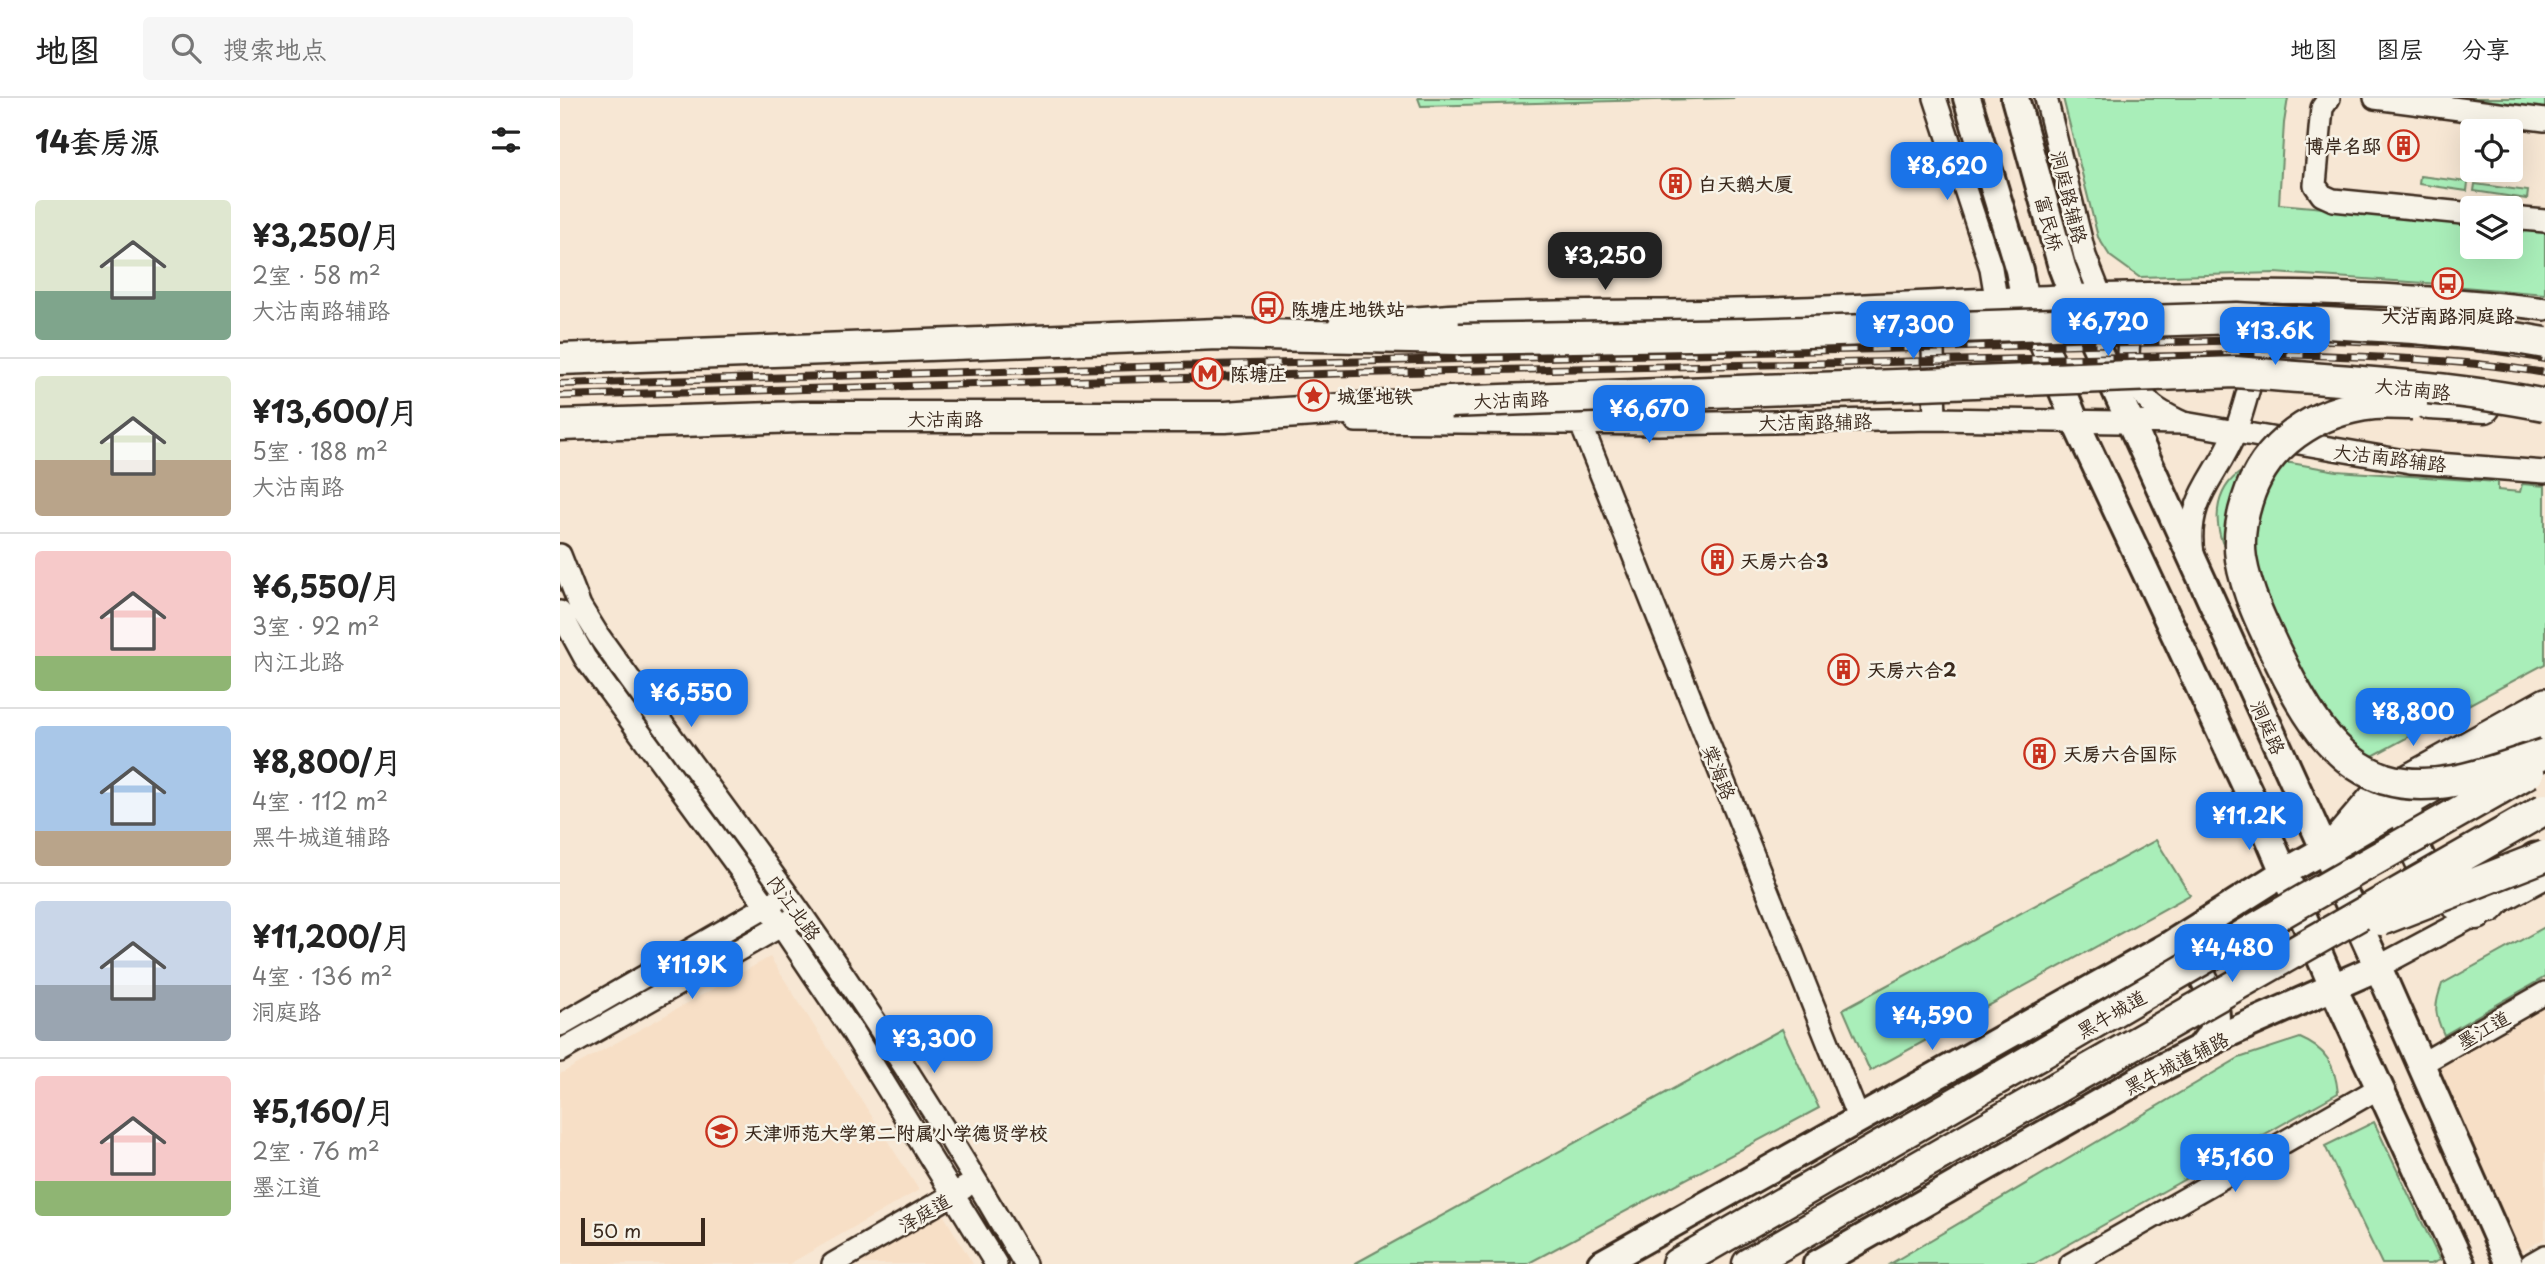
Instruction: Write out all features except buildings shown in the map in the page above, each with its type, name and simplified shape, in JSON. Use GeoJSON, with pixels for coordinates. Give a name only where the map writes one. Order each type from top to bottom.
{"type":"FeatureCollection","features":[{"type":"Feature","properties":{"kind":"highway"},"geometry":{"type":"LineString","coordinates":[[560,359],[1218,334],[1458,339],[1761,333],[2236,318],[2414,328],[2545,343]]}},
{"type":"Feature","properties":{"kind":"highway","name":"大沽南路"},"geometry":{"type":"LineString","coordinates":[[560,425],[802,417],[1225,417],[1450,402],[2236,372],[2497,397],[2545,405]]}},
{"type":"Feature","properties":{"kind":"highway"},"geometry":{"type":"LineString","coordinates":[[2545,411],[2429,404],[2375,404],[2319,419],[2275,449],[2257,473],[2242,516],[2240,537],[2241,558],[2256,610],[2292,685],[2320,730],[2360,767],[2384,779],[2423,785],[2452,782],[2545,754]]}},
{"type":"Feature","properties":{"kind":"highway"},"geometry":{"type":"LineString","coordinates":[[2325,850],[2545,721]]}},
{"type":"Feature","properties":{"kind":"highway","name":"黑牛城道"},"geometry":{"type":"LineString","coordinates":[[1676,1264],[2545,763]]}},
{"type":"Feature","properties":{"kind":"highway"},"geometry":{"type":"LineString","coordinates":[[2416,795],[2408,816],[2416,854],[2453,903],[2483,910],[2545,850]]}},
{"type":"Feature","properties":{"kind":"highway","name":"黑牛城道"},"geometry":{"type":"LineString","coordinates":[[1748,1264],[2545,809]]}},
{"type":"Feature","properties":{"kind":"highway"},"geometry":{"type":"LineString","coordinates":[[2296,953],[2545,856]]}},
{"type":"Feature","properties":{"kind":"main road"},"geometry":{"type":"LineString","coordinates":[[1966,98],[2022,283],[2075,421],[2259,814],[2333,987],[2461,1264]]}},
{"type":"Feature","properties":{"kind":"main road","name":"富民桥"},"geometry":{"type":"LineString","coordinates":[[2015,98],[2062,267]]}},
{"type":"Feature","properties":{"kind":"main road","name":"洞庭路"},"geometry":{"type":"LineString","coordinates":[[2062,267],[2128,421],[2378,967],[2509,1264]]}},
{"type":"Feature","properties":{"kind":"main road"},"geometry":{"type":"LineString","coordinates":[[1601,1264],[2171,944],[2283,873],[2325,850]]}},
{"type":"Feature","properties":{"kind":"main road"},"geometry":{"type":"LineString","coordinates":[[2171,944],[2189,950],[2217,1014],[2215,1027],[2200,1048]]}},
{"type":"Feature","properties":{"kind":"main road","name":"黑牛城道辅路"},"geometry":{"type":"LineString","coordinates":[[1817,1264],[2146,1076],[2200,1048],[2378,967]]}},
{"type":"Feature","properties":{"kind":"street"},"geometry":{"type":"LineString","coordinates":[[1935,98],[1991,268],[1996,298]]}},
{"type":"Feature","properties":{"kind":"street","name":"洞庭路辅路"},"geometry":{"type":"LineString","coordinates":[[2046,98],[2085,256],[2099,294]]}},
{"type":"Feature","properties":{"kind":"street"},"geometry":{"type":"LineString","coordinates":[[2329,98],[2322,107],[2315,186],[2322,195],[2333,200],[2460,213]]}},
{"type":"Feature","properties":{"kind":"street"},"geometry":{"type":"LineString","coordinates":[[2375,98],[2545,120]]}},
{"type":"Feature","properties":{"kind":"street"},"geometry":{"type":"LineString","coordinates":[[2523,219],[2545,221]]}},
{"type":"Feature","properties":{"kind":"street"},"geometry":{"type":"LineString","coordinates":[[1218,334],[1460,315],[1745,311],[1996,298],[2022,283],[2073,296],[2274,291],[2419,298],[2545,309]]}},
{"type":"Feature","properties":{"kind":"street"},"geometry":{"type":"LineString","coordinates":[[2194,562],[2192,531],[2197,504],[2236,431],[2274,291]]}},
{"type":"Feature","properties":{"kind":"street"},"geometry":{"type":"LineString","coordinates":[[2182,294],[2149,313],[2135,330],[2129,344],[2130,364],[2142,393],[2162,412],[2184,423]]}},
{"type":"Feature","properties":{"kind":"street"},"geometry":{"type":"LineString","coordinates":[[1932,302],[1935,419]]}},
{"type":"Feature","properties":{"kind":"street","name":"大沽南路辅路"},"geometry":{"type":"LineString","coordinates":[[1225,417],[1455,424],[1935,419],[2184,423],[2410,462],[2545,471]]}},
{"type":"Feature","properties":{"kind":"street","name":"棠海路"},"geometry":{"type":"LineString","coordinates":[[1581,424],[1859,1121]]}},
{"type":"Feature","properties":{"kind":"street","name":"内江北路"},"geometry":{"type":"LineString","coordinates":[[560,555],[580,607],[598,635],[801,913],[870,1013],[977,1180],[1025,1264]]}},
{"type":"Feature","properties":{"kind":"street","name":"内江北路"},"geometry":{"type":"LineString","coordinates":[[560,612],[585,658],[782,927],[852,1031],[996,1264]]}},
{"type":"Feature","properties":{"kind":"street"},"geometry":{"type":"LineString","coordinates":[[2325,850],[2370,796],[2545,699]]}},
{"type":"Feature","properties":{"kind":"street","name":"黑牛城道辅路"},"geometry":{"type":"LineString","coordinates":[[2378,967],[2545,878]]}},
{"type":"Feature","properties":{"kind":"street"},"geometry":{"type":"LineString","coordinates":[[560,1025],[786,894]]}},
{"type":"Feature","properties":{"kind":"street"},"geometry":{"type":"LineString","coordinates":[[560,1051],[782,927],[801,913]]}},
{"type":"Feature","properties":{"kind":"street","name":"墨江道"},"geometry":{"type":"LineString","coordinates":[[2421,1064],[2545,993]]}},
{"type":"Feature","properties":{"kind":"street"},"geometry":{"type":"LineString","coordinates":[[2071,1264],[2379,1088]]}},
{"type":"Feature","properties":{"kind":"street","name":"泽庭道"},"geometry":{"type":"LineString","coordinates":[[833,1264],[977,1180]]}},
{"type":"Feature","properties":{"kind":"street"},"geometry":{"type":"LineString","coordinates":[[2531,1264],[2545,1256]]}},
{"type":"Feature","properties":{"kind":"shaded area","name":"天津师范大学第二附属小学德贤学校"},"geometry":{"type":"Polygon","coordinates":[[[770,957],[919,1190],[789,1264],[560,1264],[560,1074],[770,957]]]}},
{"type":"Feature","properties":{"kind":"shaded area"},"geometry":{"type":"Polygon","coordinates":[[[2545,1007],[2545,1238],[2521,1252],[2438,1068],[2545,1007]]]}},
{"type":"Feature","properties":{"kind":"shaded area"},"geometry":{"type":"Polygon","coordinates":[[[943,1214],[973,1264],[856,1264],[943,1214]]]}},
{"type":"Feature","properties":{"kind":"green space"},"geometry":{"type":"Polygon","coordinates":[[[1418,98],[1735,98],[1421,106],[1418,98]]]}},
{"type":"Feature","properties":{"kind":"green space"},"geometry":{"type":"Polygon","coordinates":[[[2063,98],[2288,98],[2279,204],[2460,220],[2460,259],[2523,259],[2523,226],[2545,228],[2545,294],[2452,286],[2453,277],[2442,276],[2440,284],[2275,273],[2139,277],[2110,256],[2098,237],[2063,98]]]}},
{"type":"Feature","properties":{"kind":"green space"},"geometry":{"type":"Polygon","coordinates":[[[2407,98],[2545,98],[2545,114],[2407,98]]]}},
{"type":"Feature","properties":{"kind":"green space"},"geometry":{"type":"Polygon","coordinates":[[[2420,176],[2468,182],[2467,191],[2419,184],[2420,176]]]}},
{"type":"Feature","properties":{"kind":"green space"},"geometry":{"type":"Polygon","coordinates":[[[2475,184],[2528,191],[2527,199],[2523,196],[2474,191],[2475,184]]]}},
{"type":"Feature","properties":{"kind":"green space"},"geometry":{"type":"Polygon","coordinates":[[[2265,463],[2291,463],[2337,471],[2498,482],[2498,490],[2520,492],[2522,484],[2545,486],[2545,664],[2369,758],[2321,714],[2222,542],[2219,504],[2229,483],[2249,468],[2265,463]]]}},
{"type":"Feature","properties":{"kind":"green space"},"geometry":{"type":"Polygon","coordinates":[[[2156,840],[2190,895],[1870,1071],[1843,1009],[2156,840]]]}},
{"type":"Feature","properties":{"kind":"green space"},"geometry":{"type":"Polygon","coordinates":[[[2545,927],[2545,977],[2444,1035],[2436,1010],[2442,984],[2545,927]]]}},
{"type":"Feature","properties":{"kind":"green space"},"geometry":{"type":"Polygon","coordinates":[[[1782,1029],[1819,1108],[1527,1264],[1354,1264],[1782,1029]]]}},
{"type":"Feature","properties":{"kind":"green space"},"geometry":{"type":"Polygon","coordinates":[[[2300,1038],[2316,1047],[2328,1059],[2338,1093],[2034,1264],[1890,1264],[2239,1058],[2300,1038]]]}},
{"type":"Feature","properties":{"kind":"green space"},"geometry":{"type":"Polygon","coordinates":[[[2374,1122],[2440,1260],[2431,1264],[2382,1264],[2325,1146],[2374,1122]]]}},
{"type":"Feature","properties":{"kind":"railway"},"geometry":{"type":"LineString","coordinates":[[560,384],[1207,365],[2300,339],[2454,346],[2545,359]]}},
{"type":"Feature","properties":{"kind":"railway"},"geometry":{"type":"LineString","coordinates":[[560,396],[1356,373],[2275,354],[2444,361],[2545,373]]}},
{"type":"Feature","properties":{"kind":"place","name":"博岸名邸"},"geometry":{"type":"Point","coordinates":[2404,145]}},
{"type":"Feature","properties":{"kind":"place","name":"白天鹅大厦"},"geometry":{"type":"Point","coordinates":[1675,183]}},
{"type":"Feature","properties":{"kind":"place","name":"大沽南路洞庭路"},"geometry":{"type":"Point","coordinates":[2448,284]}},
{"type":"Feature","properties":{"kind":"place","name":"陈塘庄地铁站"},"geometry":{"type":"Point","coordinates":[1268,308]}},
{"type":"Feature","properties":{"kind":"place","name":"陈塘庄"},"geometry":{"type":"Point","coordinates":[1207,373]}},
{"type":"Feature","properties":{"kind":"place","name":"城堡地铁"},"geometry":{"type":"Point","coordinates":[1314,395]}},
{"type":"Feature","properties":{"kind":"place","name":"天房六合3"},"geometry":{"type":"Point","coordinates":[1717,560]}},
{"type":"Feature","properties":{"kind":"place","name":"天房六合2"},"geometry":{"type":"Point","coordinates":[1844,669]}},
{"type":"Feature","properties":{"kind":"place","name":"天房六合国际"},"geometry":{"type":"Point","coordinates":[2040,753]}},
{"type":"Feature","properties":{"kind":"place","name":"天津师范大学第二附属小学德贤学校"},"geometry":{"type":"Point","coordinates":[721,1132]}}]}
